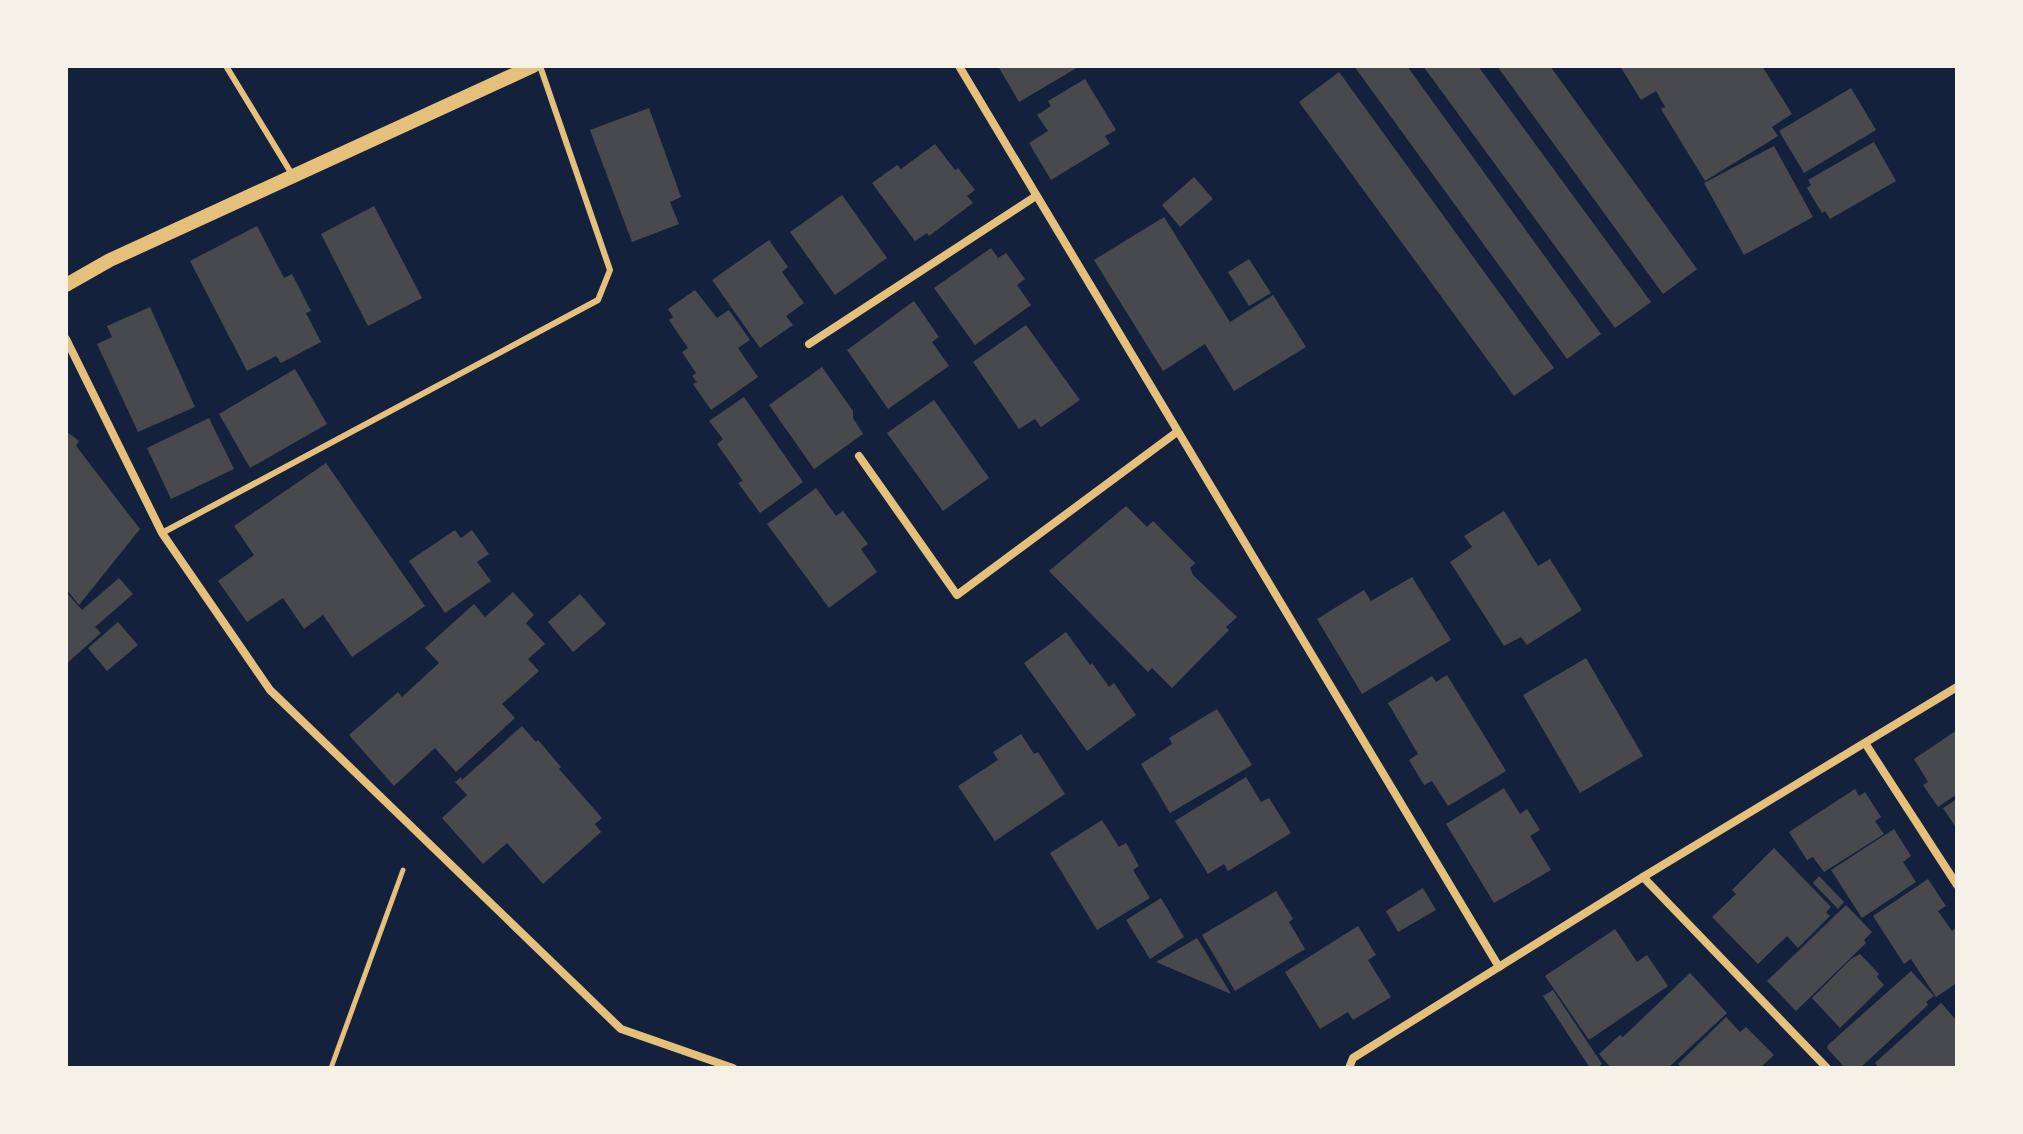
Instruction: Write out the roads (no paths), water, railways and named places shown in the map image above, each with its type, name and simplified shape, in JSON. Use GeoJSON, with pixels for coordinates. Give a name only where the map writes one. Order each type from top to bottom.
{"type":"FeatureCollection","features":[{"type":"Feature","properties":{"kind":"street"},"geometry":{"type":"LineString","coordinates":[[66,285],[110,260],[533,66]]}},
{"type":"Feature","properties":{"kind":"street"},"geometry":{"type":"LineString","coordinates":[[959,66],[1499,967]]}},
{"type":"Feature","properties":{"kind":"street"},"geometry":{"type":"LineString","coordinates":[[809,344],[1036,196]]}},
{"type":"Feature","properties":{"kind":"street"},"geometry":{"type":"LineString","coordinates":[[66,339],[162,533],[270,690],[621,1029],[733,1068]]}},
{"type":"Feature","properties":{"kind":"street"},"geometry":{"type":"LineString","coordinates":[[859,456],[957,595],[1177,432]]}},
{"type":"Feature","properties":{"kind":"street"},"geometry":{"type":"LineString","coordinates":[[1349,1068],[1353,1058],[1643,877],[1957,687]]}},
{"type":"Feature","properties":{"kind":"street"},"geometry":{"type":"LineString","coordinates":[[1865,743],[1957,885]]}},
{"type":"Feature","properties":{"kind":"street"},"geometry":{"type":"LineString","coordinates":[[1643,877],[1827,1068]]}},
{"type":"Feature","properties":{"kind":"lane"},"geometry":{"type":"LineString","coordinates":[[226,66],[293,176]]}},
{"type":"Feature","properties":{"kind":"lane"},"geometry":{"type":"LineString","coordinates":[[162,533],[598,300],[610,270],[540,66]]}}]}
